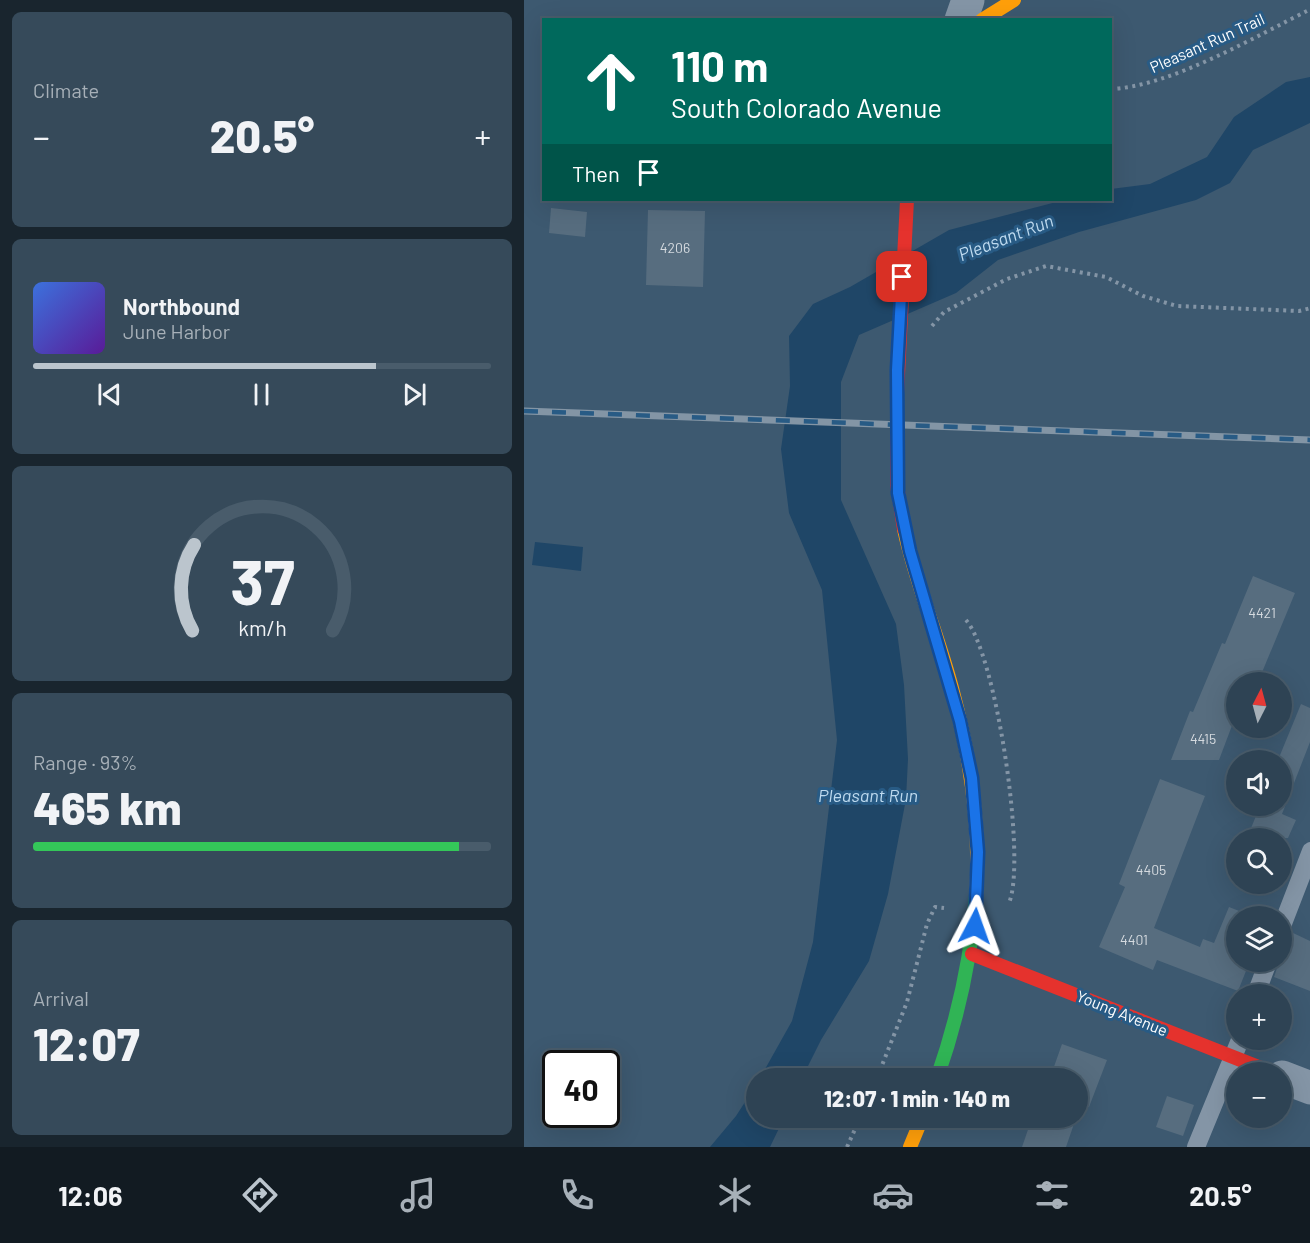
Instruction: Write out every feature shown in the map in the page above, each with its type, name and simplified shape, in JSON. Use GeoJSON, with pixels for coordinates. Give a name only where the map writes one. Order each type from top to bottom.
{"type":"FeatureCollection","features":[{"type":"Feature","properties":{"kind":"street"},"geometry":{"type":"LineString","coordinates":[[962,18],[968,0]]}},
{"type":"Feature","properties":{"kind":"street"},"geometry":{"type":"LineString","coordinates":[[985,18],[1014,0]]}},
{"type":"Feature","properties":{"kind":"street"},"geometry":{"type":"LineString","coordinates":[[907,201],[897,370],[898,493],[902,519],[953,692],[972,778],[978,852],[972,954],[959,1011],[940,1068]]}},
{"type":"Feature","properties":{"kind":"street","name":"Young Avenue"},"geometry":{"type":"LineString","coordinates":[[972,954],[1246,1062]]}},
{"type":"Feature","properties":{"kind":"street"},"geometry":{"type":"LineString","coordinates":[[1292,1081],[1310,1088]]}},
{"type":"Feature","properties":{"kind":"street"},"geometry":{"type":"LineString","coordinates":[[910,1147],[918,1128]]}},
{"type":"Feature","properties":{"kind":"lane"},"geometry":{"type":"LineString","coordinates":[[1289,906],[1310,850]]}},
{"type":"Feature","properties":{"kind":"lane"},"geometry":{"type":"LineString","coordinates":[[1196,1147],[1236,1050]]}},
{"type":"Feature","properties":{"kind":"path","name":"Pleasant Run Trail"},"geometry":{"type":"LineString","coordinates":[[1112,89],[1129,88],[1169,76],[1310,9]]}},
{"type":"Feature","properties":{"kind":"path"},"geometry":{"type":"LineString","coordinates":[[927,331],[944,312],[1007,279],[1046,266],[1106,277],[1143,296],[1177,306],[1299,311],[1310,308]]}},
{"type":"Feature","properties":{"kind":"path"},"geometry":{"type":"LineString","coordinates":[[846,1147],[855,1128]]}},
{"type":"Feature","properties":{"kind":"water","name":"Pleasant Run"},"geometry":{"type":"Polygon","coordinates":[[[1310,77],[1310,123],[1253,150],[1230,183],[1196,200],[1079,232],[998,260],[956,293],[859,335],[841,382],[841,500],[896,624],[904,685],[908,759],[906,799],[888,894],[869,961],[821,1040],[807,1068],[766,1068],[792,1021],[813,942],[837,740],[822,590],[789,513],[781,449],[790,386],[789,336],[813,304],[850,287],[949,230],[1060,201],[1112,201],[1112,189],[1150,184],[1207,157],[1234,117],[1286,82],[1310,77]]]}},
{"type":"Feature","properties":{"kind":"water"},"geometry":{"type":"Polygon","coordinates":[[[535,542],[583,547],[581,571],[532,565],[535,542]]]}},
{"type":"Feature","properties":{"kind":"water"},"geometry":{"type":"Polygon","coordinates":[[[746,1100],[746,1128],[779,1128],[770,1147],[710,1147],[746,1100]]]}},
{"type":"Feature","properties":{"kind":"building"},"geometry":{"type":"Polygon","coordinates":[[[551,208],[587,212],[585,237],[549,233],[551,208]]]}},
{"type":"Feature","properties":{"kind":"building"},"geometry":{"type":"Polygon","coordinates":[[[648,210],[705,211],[703,287],[646,285],[648,210]]]}},
{"type":"Feature","properties":{"kind":"building"},"geometry":{"type":"Polygon","coordinates":[[[1253,576],[1295,593],[1262,672],[1226,672],[1227,738],[1219,760],[1171,760],[1190,711],[1193,712],[1222,643],[1225,644],[1253,576]]]}},
{"type":"Feature","properties":{"kind":"building"},"geometry":{"type":"Polygon","coordinates":[[[1301,704],[1310,708],[1310,742],[1292,788],[1292,750],[1282,750],[1287,738],[1292,738],[1292,726],[1301,704]]]}},
{"type":"Feature","properties":{"kind":"building"},"geometry":{"type":"Polygon","coordinates":[[[1160,779],[1205,796],[1154,928],[1200,947],[1203,939],[1214,943],[1226,914],[1226,972],[1246,972],[1241,984],[1226,984],[1226,986],[1157,960],[1153,970],[1099,947],[1125,887],[1119,884],[1160,779]]]}},
{"type":"Feature","properties":{"kind":"building"},"geometry":{"type":"Polygon","coordinates":[[[1256,816],[1287,816],[1296,820],[1292,829],[1251,828],[1256,816]]]}},
{"type":"Feature","properties":{"kind":"building"},"geometry":{"type":"Polygon","coordinates":[[[1292,932],[1310,941],[1310,991],[1274,977],[1276,972],[1292,972],[1292,932]]]}},
{"type":"Feature","properties":{"kind":"building"},"geometry":{"type":"Polygon","coordinates":[[[1062,1044],[1107,1060],[1089,1107],[1088,1068],[1054,1068],[1062,1044]]]}},
{"type":"Feature","properties":{"kind":"building"},"geometry":{"type":"Polygon","coordinates":[[[1167,1096],[1194,1105],[1183,1136],[1156,1127],[1167,1096]]]}},
{"type":"Feature","properties":{"kind":"building"},"geometry":{"type":"Polygon","coordinates":[[[1029,1128],[1073,1128],[1066,1147],[1022,1147],[1029,1128]]]}},
{"type":"Feature","properties":{"kind":"railway"},"geometry":{"type":"LineString","coordinates":[[524,411],[1311,440]]}},
{"type":"Feature","properties":{"kind":"traffic: fast"},"geometry":{"type":"LineString","coordinates":[[940,1068],[962,988],[971,943],[976,896]]}},
{"type":"Feature","properties":{"kind":"traffic: slow"},"geometry":{"type":"LineString","coordinates":[[985,18],[1014,0]]}},
{"type":"Feature","properties":{"kind":"traffic: slow"},"geometry":{"type":"LineString","coordinates":[[904,529],[947,672],[969,767],[977,845],[976,896]]}},
{"type":"Feature","properties":{"kind":"traffic: slow"},"geometry":{"type":"LineString","coordinates":[[910,1147],[918,1128]]}},
{"type":"Feature","properties":{"kind":"traffic: jam"},"geometry":{"type":"LineString","coordinates":[[904,529],[897,485],[897,394],[907,201]]}},
{"type":"Feature","properties":{"kind":"traffic: jam"},"geometry":{"type":"LineString","coordinates":[[972,954],[1246,1062]]}},
{"type":"Feature","properties":{"kind":"route"},"geometry":{"type":"LineString","coordinates":[[902,277],[897,370],[898,493],[910,551],[953,692],[972,778],[978,852],[975,926]]}}]}
